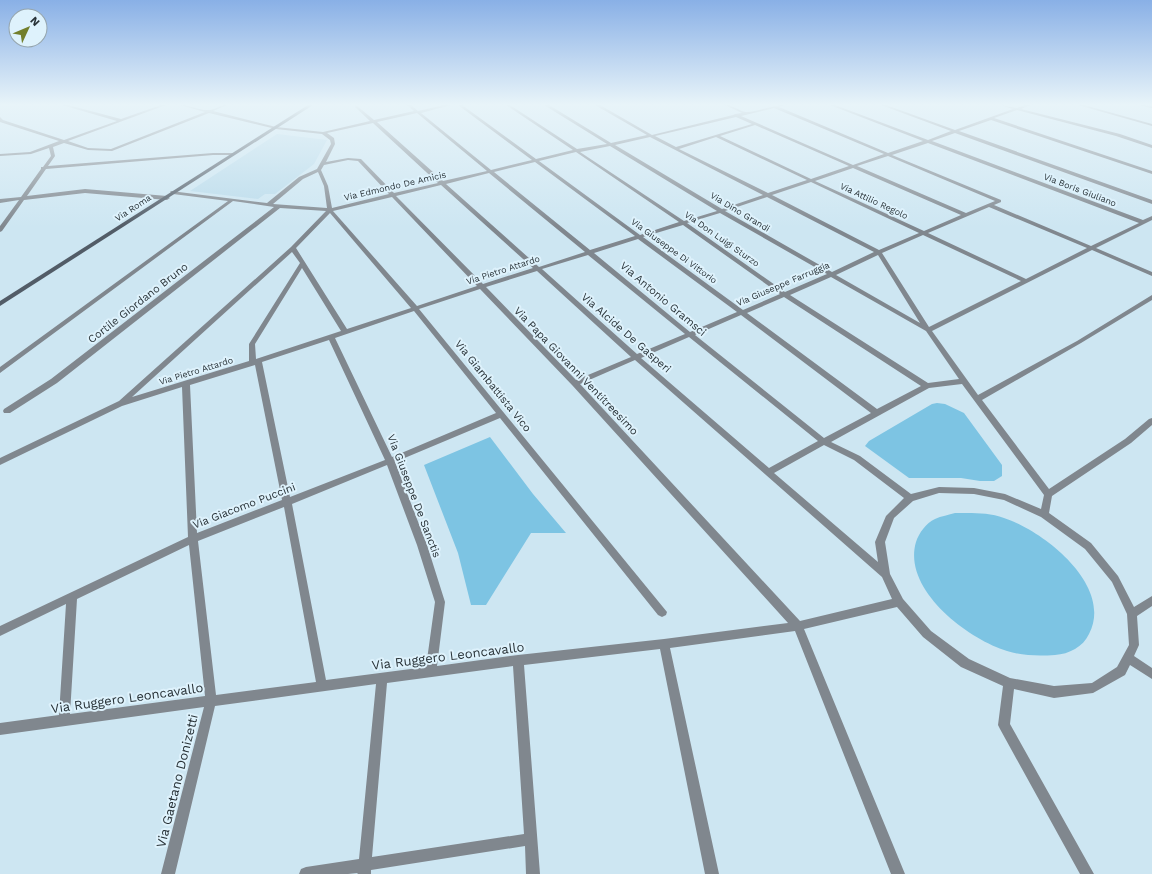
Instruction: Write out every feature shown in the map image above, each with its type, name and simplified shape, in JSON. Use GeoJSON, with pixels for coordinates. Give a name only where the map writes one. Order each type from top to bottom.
{"type":"FeatureCollection","features":[{"type":"Feature","properties":{"kind":"main road","name":"Via Roma"},"geometry":{"type":"LineString","coordinates":[[0,304],[247,146]]}},
{"type":"Feature","properties":{"kind":"street"},"geometry":{"type":"LineString","coordinates":[[0,155],[31,153],[54,146]]}},
{"type":"Feature","properties":{"kind":"street"},"geometry":{"type":"LineString","coordinates":[[77,146],[88,149],[112,150],[122,146]]}},
{"type":"Feature","properties":{"kind":"street"},"geometry":{"type":"LineString","coordinates":[[269,204],[301,178],[321,167],[332,146]]}},
{"type":"Feature","properties":{"kind":"street","name":"Via Alcide De Gasperi"},"geometry":{"type":"LineString","coordinates":[[400,146],[636,357],[885,574]]}},
{"type":"Feature","properties":{"kind":"street","name":"Via Antonio Gramsci"},"geometry":{"type":"LineString","coordinates":[[460,146],[689,334],[823,441],[857,458],[910,498]]}},
{"type":"Feature","properties":{"kind":"street","name":"Via Giuseppe Di Vittorio"},"geometry":{"type":"LineString","coordinates":[[515,146],[742,311],[877,413]]}},
{"type":"Feature","properties":{"kind":"street","name":"Via Don Luigi Sturzo"},"geometry":{"type":"LineString","coordinates":[[568,146],[682,222],[784,294],[927,386]]}},
{"type":"Feature","properties":{"kind":"street","name":"Via Edmondo De Amicis"},"geometry":{"type":"LineString","coordinates":[[173,192],[279,206],[330,210],[601,146]]}},
{"type":"Feature","properties":{"kind":"street","name":"Via Dino Grandi"},"geometry":{"type":"LineString","coordinates":[[613,146],[721,211],[928,330]]}},
{"type":"Feature","properties":{"kind":"street"},"geometry":{"type":"LineString","coordinates":[[671,146],[879,252],[928,330],[964,382],[1048,494]]}},
{"type":"Feature","properties":{"kind":"street"},"geometry":{"type":"LineString","coordinates":[[676,148],[683,146]]}},
{"type":"Feature","properties":{"kind":"street","name":"Via Attilio Regolo"},"geometry":{"type":"LineString","coordinates":[[737,146],[1026,281]]}},
{"type":"Feature","properties":{"kind":"street"},"geometry":{"type":"LineString","coordinates":[[806,146],[965,215]]}},
{"type":"Feature","properties":{"kind":"street"},"geometry":{"type":"LineString","coordinates":[[869,146],[889,154]]}},
{"type":"Feature","properties":{"kind":"street","name":"Via Pietro Attardo"},"geometry":{"type":"LineString","coordinates":[[0,462],[119,404],[256,362],[415,308],[637,236],[721,211],[767,194],[914,146]]}},
{"type":"Feature","properties":{"kind":"street","name":"Via Boris Giuliano"},"geometry":{"type":"LineString","coordinates":[[941,146],[1142,222]]}},
{"type":"Feature","properties":{"kind":"street"},"geometry":{"type":"LineString","coordinates":[[996,146],[1152,202]]}},
{"type":"Feature","properties":{"kind":"street"},"geometry":{"type":"LineString","coordinates":[[1071,146],[1152,173]]}},
{"type":"Feature","properties":{"kind":"street"},"geometry":{"type":"LineString","coordinates":[[0,230],[53,156],[51,147]]}},
{"type":"Feature","properties":{"kind":"street"},"geometry":{"type":"LineString","coordinates":[[43,168],[213,154],[233,154]]}},
{"type":"Feature","properties":{"kind":"street","name":"Via Giuseppe Farruggia"},"geometry":{"type":"LineString","coordinates":[[575,383],[742,311],[831,275],[879,252],[999,201],[889,154]]}},
{"type":"Feature","properties":{"kind":"street","name":"Via Papa Giovanni Ventitreesimo"},"geometry":{"type":"LineString","coordinates":[[321,167],[348,158],[359,160],[480,287],[575,383],[798,626]]}},
{"type":"Feature","properties":{"kind":"street"},"geometry":{"type":"LineString","coordinates":[[119,404],[293,248],[330,210],[321,167]]}},
{"type":"Feature","properties":{"kind":"street"},"geometry":{"type":"LineString","coordinates":[[0,201],[85,191],[167,198]]}},
{"type":"Feature","properties":{"kind":"street"},"geometry":{"type":"LineString","coordinates":[[0,371],[232,200]]}},
{"type":"Feature","properties":{"kind":"street"},"geometry":{"type":"LineString","coordinates":[[989,205],[1152,274]]}},
{"type":"Feature","properties":{"kind":"street","name":"Cortile Giordano Bruno"},"geometry":{"type":"LineString","coordinates":[[7,411],[54,381],[279,206]]}},
{"type":"Feature","properties":{"kind":"street","name":"Via Giambattista Vico"},"geometry":{"type":"LineString","coordinates":[[330,210],[415,308],[662,612]]}},
{"type":"Feature","properties":{"kind":"street"},"geometry":{"type":"LineString","coordinates":[[928,330],[1152,218]]}},
{"type":"Feature","properties":{"kind":"street"},"geometry":{"type":"LineString","coordinates":[[293,248],[345,332]]}},
{"type":"Feature","properties":{"kind":"street"},"geometry":{"type":"LineString","coordinates":[[302,264],[252,344],[287,502],[322,686]]}},
{"type":"Feature","properties":{"kind":"street"},"geometry":{"type":"LineString","coordinates":[[977,400],[1079,342],[1152,297]]}},
{"type":"Feature","properties":{"kind":"street","name":"Via Giuseppe De Sanctis"},"geometry":{"type":"LineString","coordinates":[[331,336],[390,461],[422,545],[440,602],[431,672]]}},
{"type":"Feature","properties":{"kind":"street"},"geometry":{"type":"LineString","coordinates":[[768,472],[927,386],[964,382]]}},
{"type":"Feature","properties":{"kind":"street","name":"Via Gaetano Donizetti"},"geometry":{"type":"LineString","coordinates":[[168,874],[211,700],[193,539],[186,384]]}},
{"type":"Feature","properties":{"kind":"street","name":"Via Giacomo Puccini"},"geometry":{"type":"LineString","coordinates":[[0,631],[193,539],[390,461],[502,414]]}},
{"type":"Feature","properties":{"kind":"street"},"geometry":{"type":"LineString","coordinates":[[1044,514],[1048,494],[1128,441],[1152,421]]}},
{"type":"Feature","properties":{"kind":"street"},"geometry":{"type":"LineString","coordinates":[[939,490],[974,491],[1005,497],[1044,514],[1088,546],[1115,579],[1132,614],[1134,645],[1121,672],[1093,688],[1054,692],[1010,683],[965,663],[927,634],[899,602],[885,574],[880,542],[890,516],[910,498],[939,490]]}},
{"type":"Feature","properties":{"kind":"street"},"geometry":{"type":"LineString","coordinates":[[64,721],[72,596]]}},
{"type":"Feature","properties":{"kind":"street"},"geometry":{"type":"LineString","coordinates":[[1132,614],[1152,600]]}},
{"type":"Feature","properties":{"kind":"street","name":"Via Ruggero Leoncavallo"},"geometry":{"type":"LineString","coordinates":[[0,730],[211,700],[518,660],[664,644],[798,626],[899,602]]}},
{"type":"Feature","properties":{"kind":"street"},"geometry":{"type":"LineString","coordinates":[[798,626],[898,874]]}},
{"type":"Feature","properties":{"kind":"street"},"geometry":{"type":"LineString","coordinates":[[664,644],[712,874]]}},
{"type":"Feature","properties":{"kind":"street"},"geometry":{"type":"LineString","coordinates":[[1128,658],[1152,674]]}},
{"type":"Feature","properties":{"kind":"street"},"geometry":{"type":"LineString","coordinates":[[518,660],[533,874]]}},
{"type":"Feature","properties":{"kind":"street"},"geometry":{"type":"LineString","coordinates":[[364,870],[382,678]]}},
{"type":"Feature","properties":{"kind":"street"},"geometry":{"type":"LineString","coordinates":[[1010,683],[1004,725],[1088,874]]}},
{"type":"Feature","properties":{"kind":"street"},"geometry":{"type":"LineString","coordinates":[[306,874],[364,870],[530,839]]}},
{"type":"Feature","properties":{"kind":"shaded area"},"geometry":{"type":"Polygon","coordinates":[[[259,146],[324,146],[314,164],[275,194],[265,194],[258,199],[190,191],[259,146]]]}},
{"type":"Feature","properties":{"kind":"shaded area"},"geometry":{"type":"Polygon","coordinates":[[[932,404],[945,404],[964,413],[1002,465],[1002,476],[994,481],[980,481],[961,478],[909,478],[865,446],[869,441],[932,404]]]}},
{"type":"Feature","properties":{"kind":"shaded area"},"geometry":{"type":"Polygon","coordinates":[[[490,437],[533,494],[566,533],[531,533],[486,605],[471,605],[458,553],[424,465],[490,437]]]}},
{"type":"Feature","properties":{"kind":"shaded area"},"geometry":{"type":"Polygon","coordinates":[[[955,513],[980,513],[1004,518],[1038,535],[1071,563],[1084,580],[1092,597],[1094,616],[1089,634],[1083,643],[1075,649],[1060,654],[1025,655],[1013,653],[991,645],[974,636],[941,610],[928,594],[919,577],[914,560],[916,542],[921,532],[929,523],[937,518],[955,513]]]}}]}
